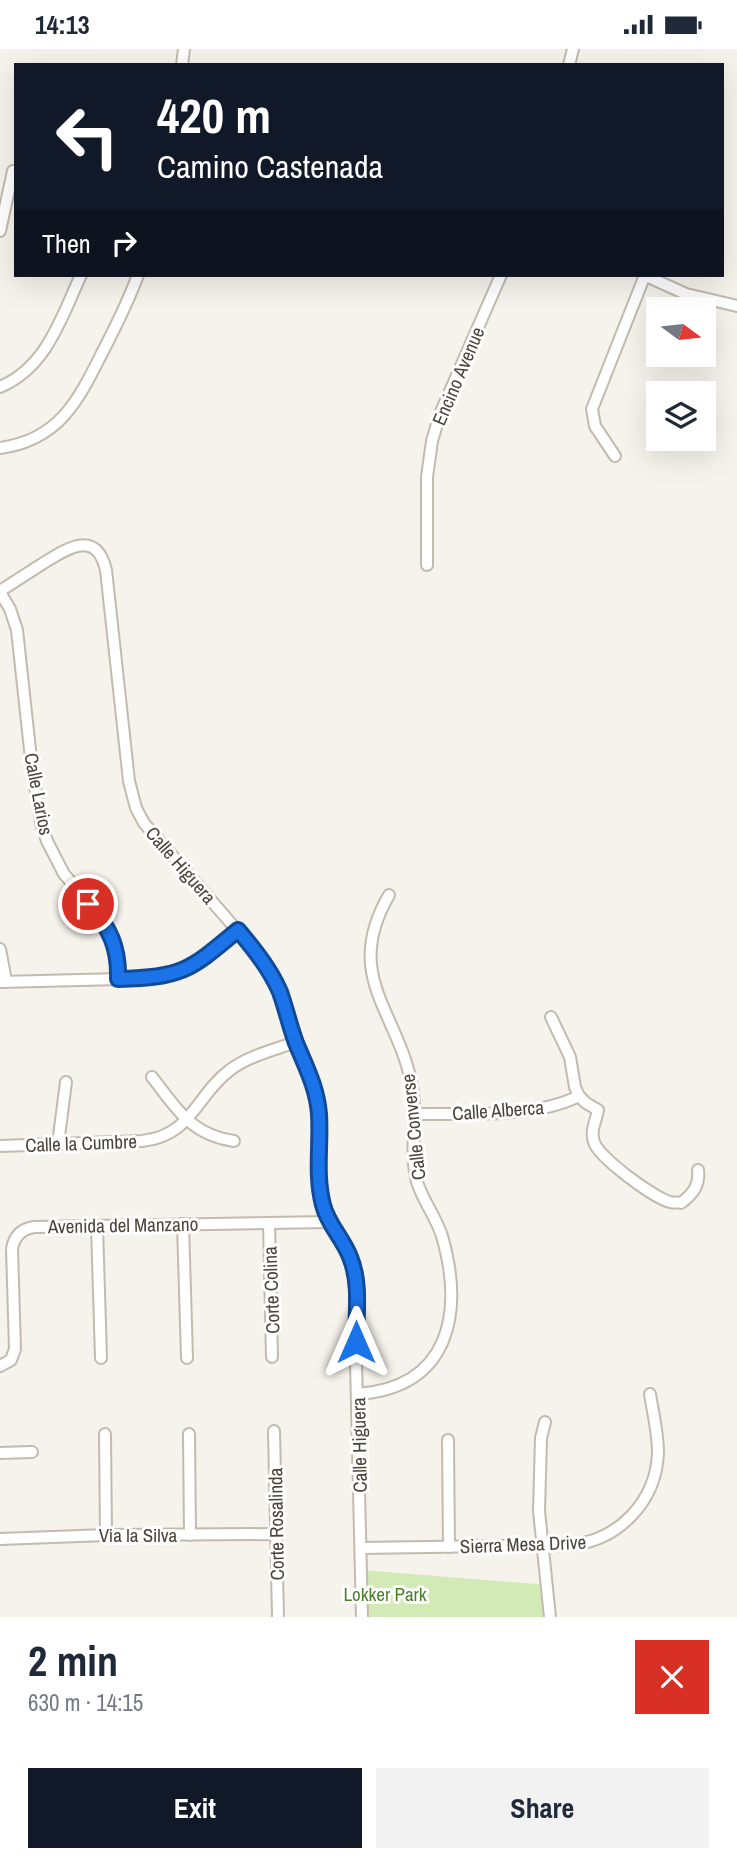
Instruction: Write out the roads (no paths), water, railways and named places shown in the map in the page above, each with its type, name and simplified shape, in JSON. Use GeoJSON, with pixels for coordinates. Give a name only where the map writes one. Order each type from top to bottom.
{"type":"FeatureCollection","features":[{"type":"Feature","properties":{"kind":"street"},"geometry":{"type":"LineString","coordinates":[[0,169],[14,171],[0,231]]}},
{"type":"Feature","properties":{"kind":"street"},"geometry":{"type":"LineString","coordinates":[[0,387],[26,373],[41,356],[80,277]]}},
{"type":"Feature","properties":{"kind":"street"},"geometry":{"type":"LineString","coordinates":[[0,448],[39,435],[58,422],[74,406],[121,315],[137,277]]}},
{"type":"Feature","properties":{"kind":"street","name":"Encino Avenue"},"geometry":{"type":"LineString","coordinates":[[427,565],[428,477],[432,441],[440,414],[501,277]]}},
{"type":"Feature","properties":{"kind":"street"},"geometry":{"type":"LineString","coordinates":[[615,456],[595,426],[592,409],[644,277]]}},
{"type":"Feature","properties":{"kind":"street"},"geometry":{"type":"LineString","coordinates":[[650,277],[686,293],[737,306]]}},
{"type":"Feature","properties":{"kind":"street","name":"Calle Higuera"},"geometry":{"type":"LineString","coordinates":[[0,591],[73,546],[94,548],[102,556],[106,569],[129,781],[136,808],[149,830],[257,954],[276,985],[311,1076],[318,1103],[318,1168],[323,1206],[329,1222],[346,1248],[356,1276],[362,1617]]}},
{"type":"Feature","properties":{"kind":"street","name":"Calle Larios"},"geometry":{"type":"LineString","coordinates":[[0,591],[14,616],[17,630],[32,768],[41,823],[64,874],[110,931],[116,948],[118,979]]}},
{"type":"Feature","properties":{"kind":"street","name":"Calle Converse"},"geometry":{"type":"LineString","coordinates":[[358,1394],[395,1388],[418,1374],[431,1361],[441,1345],[450,1319],[450,1290],[444,1243],[420,1190],[415,1172],[412,1083],[371,971],[373,930],[389,895]]}},
{"type":"Feature","properties":{"kind":"street"},"geometry":{"type":"LineString","coordinates":[[0,949],[3,981],[152,979],[181,972],[200,962],[238,930]]}},
{"type":"Feature","properties":{"kind":"street"},"geometry":{"type":"LineString","coordinates":[[551,1017],[570,1057],[579,1095],[597,1110],[592,1136],[607,1161],[660,1197],[681,1203],[697,1186],[698,1170]]}},
{"type":"Feature","properties":{"kind":"street","name":"Calle la Cumbre"},"geometry":{"type":"LineString","coordinates":[[0,1146],[156,1139],[174,1131],[187,1120],[215,1084],[233,1067],[296,1042]]}},
{"type":"Feature","properties":{"kind":"street"},"geometry":{"type":"LineString","coordinates":[[152,1077],[187,1120],[202,1132],[234,1141]]}},
{"type":"Feature","properties":{"kind":"street"},"geometry":{"type":"LineString","coordinates":[[58,1144],[66,1083]]}},
{"type":"Feature","properties":{"kind":"street","name":"Calle Alberca"},"geometry":{"type":"LineString","coordinates":[[414,1114],[526,1110],[553,1106],[579,1095]]}},
{"type":"Feature","properties":{"kind":"street","name":"Avenida del Manzano"},"geometry":{"type":"LineString","coordinates":[[0,1366],[11,1360],[15,1349],[12,1249],[16,1238],[23,1231],[34,1227],[329,1222]]}},
{"type":"Feature","properties":{"kind":"street","name":"Corte Colina"},"geometry":{"type":"LineString","coordinates":[[269,1223],[272,1357]]}},
{"type":"Feature","properties":{"kind":"street"},"geometry":{"type":"LineString","coordinates":[[183,1224],[187,1358]]}},
{"type":"Feature","properties":{"kind":"street"},"geometry":{"type":"LineString","coordinates":[[97,1226],[101,1358]]}},
{"type":"Feature","properties":{"kind":"street","name":"Sierra Mesa Drive"},"geometry":{"type":"LineString","coordinates":[[362,1548],[543,1547],[599,1540],[623,1524],[641,1504],[652,1483],[658,1454],[650,1394]]}},
{"type":"Feature","properties":{"kind":"street"},"geometry":{"type":"LineString","coordinates":[[545,1422],[541,1438],[539,1511],[550,1617]]}},
{"type":"Feature","properties":{"kind":"street","name":"Corte Rosalinda"},"geometry":{"type":"LineString","coordinates":[[274,1431],[278,1617]]}},
{"type":"Feature","properties":{"kind":"street"},"geometry":{"type":"LineString","coordinates":[[105,1434],[106,1535]]}},
{"type":"Feature","properties":{"kind":"street"},"geometry":{"type":"LineString","coordinates":[[189,1434],[190,1535]]}},
{"type":"Feature","properties":{"kind":"street"},"geometry":{"type":"LineString","coordinates":[[448,1440],[449,1547]]}},
{"type":"Feature","properties":{"kind":"street"},"geometry":{"type":"LineString","coordinates":[[0,1453],[32,1452]]}},
{"type":"Feature","properties":{"kind":"street","name":"Via la Silva"},"geometry":{"type":"LineString","coordinates":[[0,1539],[276,1534]]}},
{"type":"Feature","properties":{"kind":"park label","name":"Lokker Park"},"geometry":{"type":"Point","coordinates":[385,1594]}}]}
